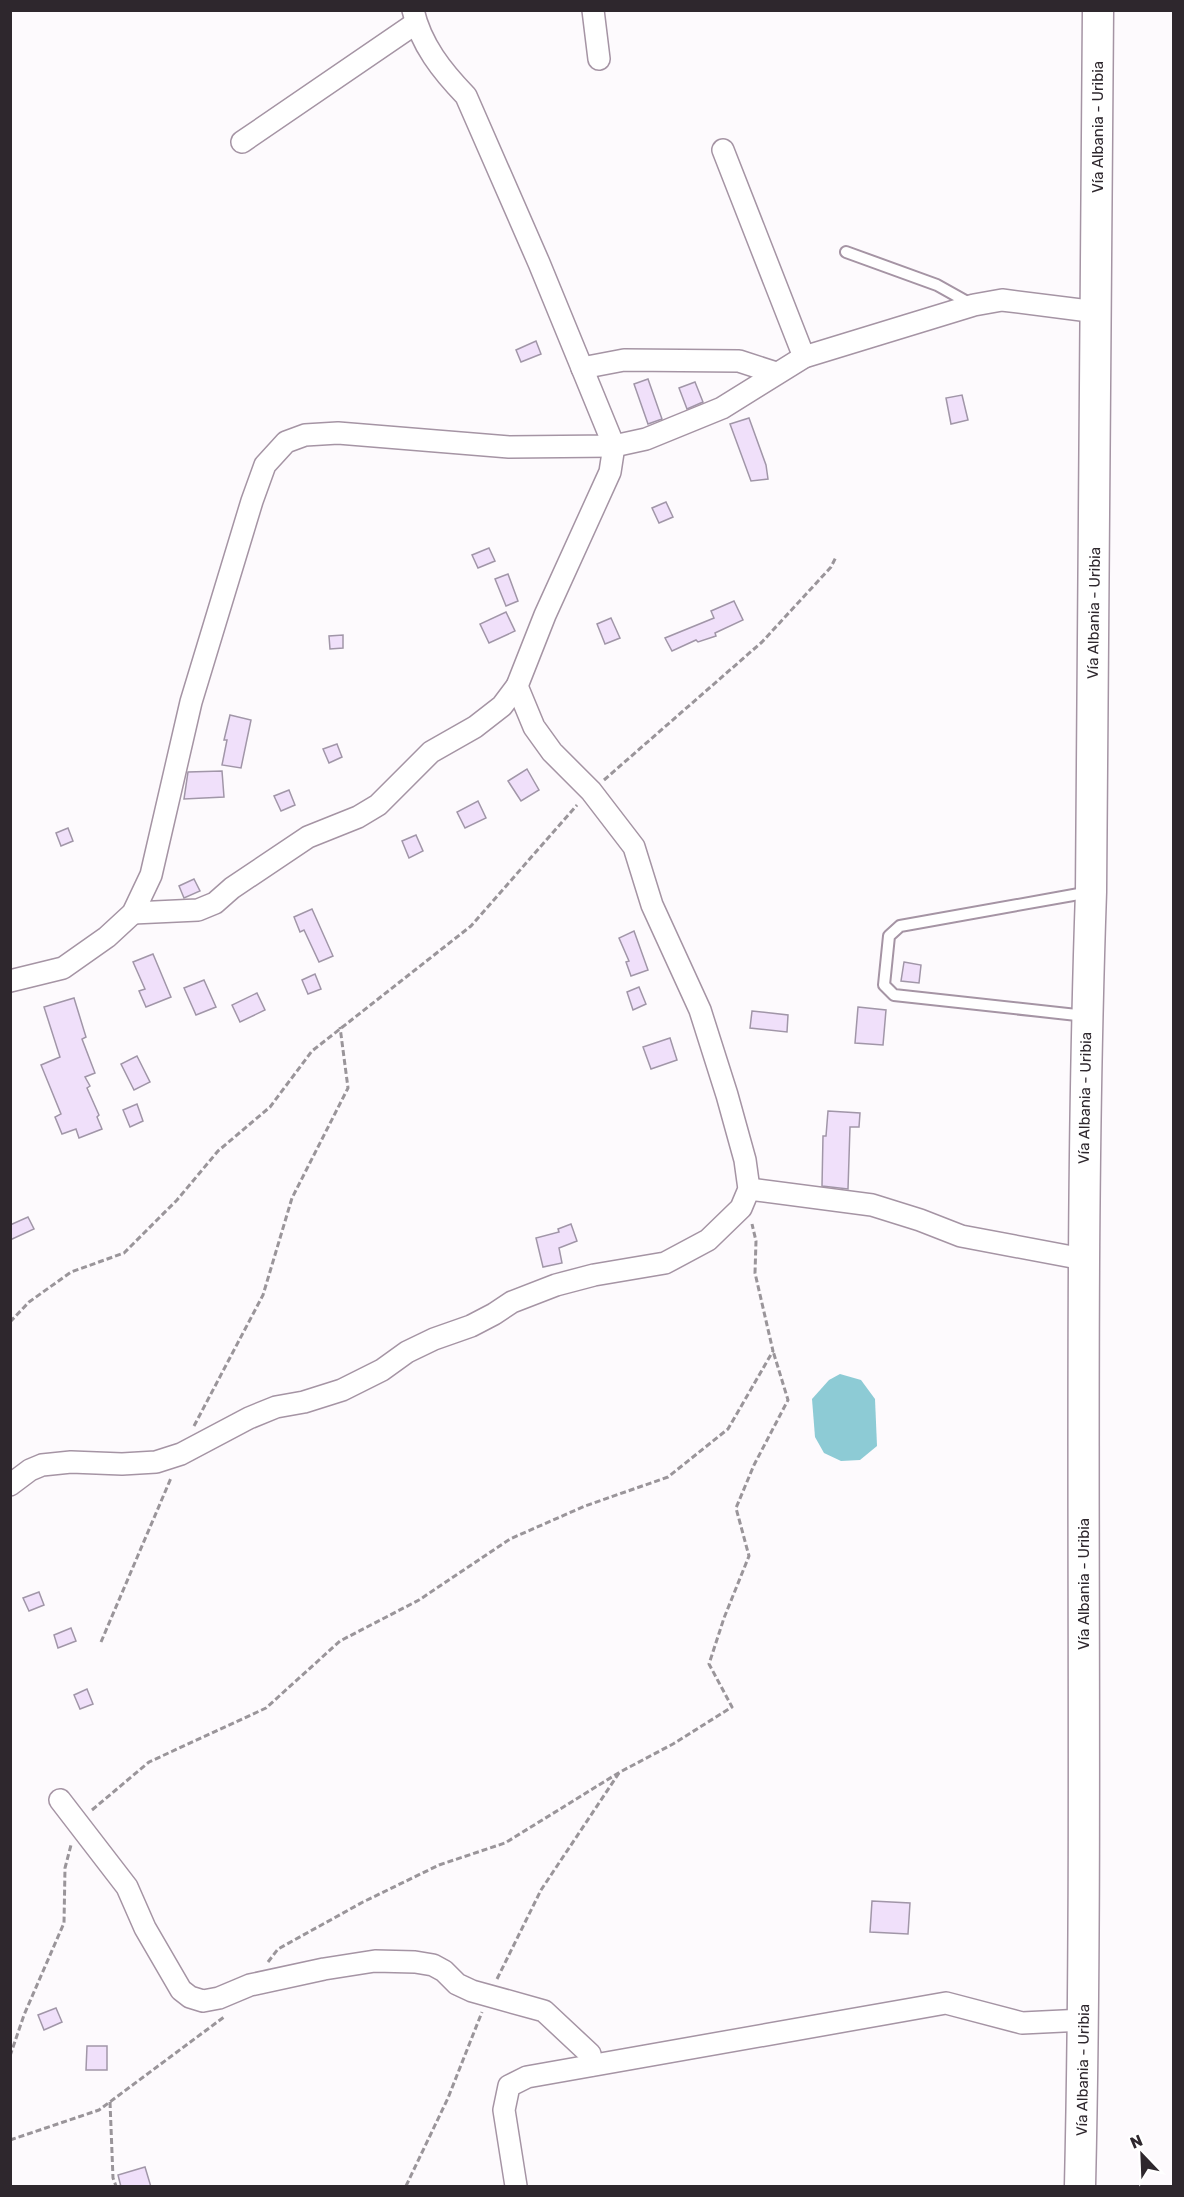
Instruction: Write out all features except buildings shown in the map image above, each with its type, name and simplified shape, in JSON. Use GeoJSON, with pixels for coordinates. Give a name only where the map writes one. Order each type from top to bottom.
{"type":"FeatureCollection","features":[{"type":"Feature","properties":{"kind":"main road","name":"Vía Albania - Uribia"},"geometry":{"type":"LineString","coordinates":[[1080,2187],[1084,2020],[1083,1259],[1086,1016],[1091,892],[1098,10]]}},
{"type":"Feature","properties":{"kind":"street"},"geometry":{"type":"LineString","coordinates":[[593,10],[599,59]]}},
{"type":"Feature","properties":{"kind":"street"},"geometry":{"type":"LineString","coordinates":[[134,913],[198,910],[215,903],[232,888],[308,837],[358,817],[378,804],[431,752],[475,727],[502,706],[517,686],[545,615],[610,472],[614,446],[539,263],[466,96],[445,74],[428,50],[415,17],[242,142]]}},
{"type":"Feature","properties":{"kind":"street"},"geometry":{"type":"LineString","coordinates":[[723,150],[804,357]]}},
{"type":"Feature","properties":{"kind":"street"},"geometry":{"type":"LineString","coordinates":[[10,981],[63,968],[107,937],[134,913],[151,874],[191,702],[252,501],[265,465],[286,442],[305,435],[338,433],[509,447],[614,446],[646,439],[722,408],[804,357],[974,305],[1002,300],[1097,312]]}},
{"type":"Feature","properties":{"kind":"street"},"geometry":{"type":"LineString","coordinates":[[582,368],[624,360],[740,361],[776,373]]}},
{"type":"Feature","properties":{"kind":"street"},"geometry":{"type":"LineString","coordinates":[[10,1485],[30,1470],[42,1465],[71,1462],[122,1464],[156,1462],[181,1454],[249,1418],[276,1407],[304,1402],[342,1390],[382,1370],[407,1352],[434,1339],[471,1326],[512,1302],[556,1285],[594,1275],[665,1263],[708,1240],[745,1198],[745,1160],[700,1010],[652,905],[634,847],[591,791],[552,752],[534,727],[517,686]]}},
{"type":"Feature","properties":{"kind":"street"},"geometry":{"type":"LineString","coordinates":[[745,1198],[872,1205],[961,1236],[1083,1259]]}},
{"type":"Feature","properties":{"kind":"street"},"geometry":{"type":"LineString","coordinates":[[60,1800],[127,1887],[145,1928],[181,1990],[190,1997],[203,2001],[219,1998],[250,1985],[375,1961],[433,1965],[444,1971],[457,1984],[488,1997],[544,2011],[590,2054],[592,2065]]}},
{"type":"Feature","properties":{"kind":"street"},"geometry":{"type":"LineString","coordinates":[[516,2187],[504,2110],[509,2086],[527,2077],[946,2003],[1022,2023],[1084,2020]]}},
{"type":"Feature","properties":{"kind":"lane"},"geometry":{"type":"LineString","coordinates":[[846,252],[937,285],[974,305]]}},
{"type":"Feature","properties":{"kind":"lane"},"geometry":{"type":"LineString","coordinates":[[1086,1016],[894,996],[885,984],[889,936],[900,926],[1091,892]]}},
{"type":"Feature","properties":{"kind":"path"},"geometry":{"type":"LineString","coordinates":[[10,1322],[29,1302],[71,1272],[124,1253],[177,1200],[218,1151],[270,1107],[312,1051],[471,926],[570,811],[654,734],[762,642],[831,567],[836,557]]}},
{"type":"Feature","properties":{"kind":"path"},"geometry":{"type":"LineString","coordinates":[[101,1642],[181,1454],[263,1295],[292,1198],[348,1088],[340,1027]]}},
{"type":"Feature","properties":{"kind":"path"},"geometry":{"type":"LineString","coordinates":[[10,2140],[99,2110],[224,2018],[278,1949],[363,1902],[439,1866],[505,1843],[620,1772],[673,1744],[732,1707],[709,1664],[724,1618],[749,1556],[736,1508],[754,1465],[788,1400],[773,1351],[755,1273],[756,1241],[745,1198]]}},
{"type":"Feature","properties":{"kind":"path"},"geometry":{"type":"LineString","coordinates":[[10,2056],[24,2015],[63,1923],[65,1868],[78,1822],[149,1761],[266,1708],[340,1641],[419,1600],[510,1539],[585,1506],[668,1477],[728,1429],[773,1351]]}},
{"type":"Feature","properties":{"kind":"path"},"geometry":{"type":"LineString","coordinates":[[406,2187],[448,2098],[488,1997],[541,1890],[620,1772]]}},
{"type":"Feature","properties":{"kind":"path"},"geometry":{"type":"LineString","coordinates":[[110,2102],[113,2178],[116,2187]]}},
{"type":"Feature","properties":{"kind":"water"},"geometry":{"type":"Polygon","coordinates":[[[840,1374],[861,1380],[875,1399],[877,1446],[860,1460],[841,1461],[824,1453],[815,1437],[812,1399],[829,1380],[840,1374]]]}}]}
